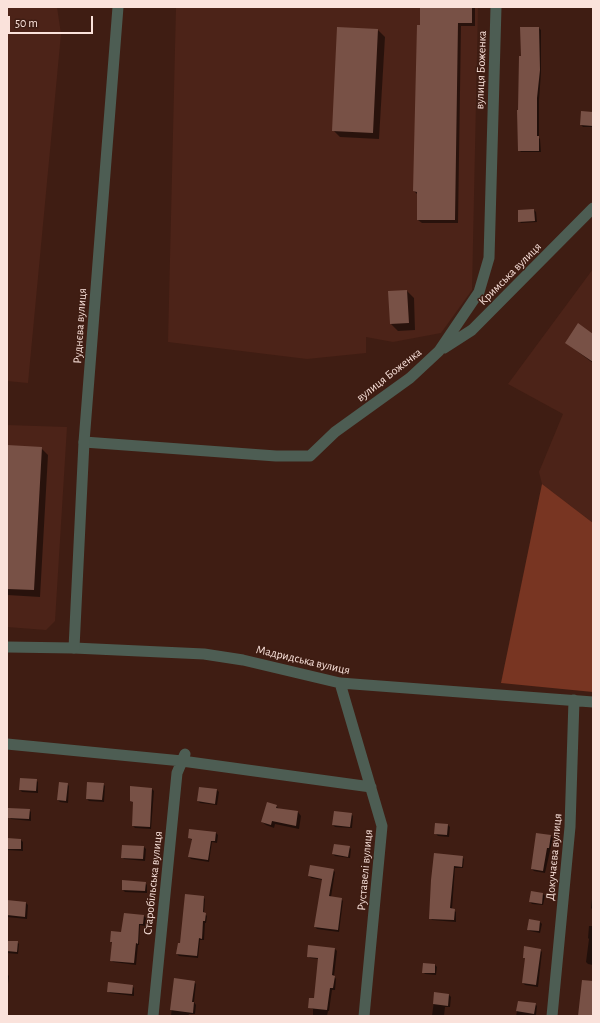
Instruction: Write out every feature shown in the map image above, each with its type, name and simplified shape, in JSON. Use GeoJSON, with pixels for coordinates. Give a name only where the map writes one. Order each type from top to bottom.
{"type":"FeatureCollection","features":[{"type":"Feature","properties":{"kind":"street","name":"Руднєва вулиця"},"geometry":{"type":"LineString","coordinates":[[74,648],[84,442],[118,7]]}},
{"type":"Feature","properties":{"kind":"street","name":"вулиця Боженка"},"geometry":{"type":"LineString","coordinates":[[84,442],[276,456],[310,456],[334,432],[410,378],[439,351],[479,292],[489,258],[496,7]]}},
{"type":"Feature","properties":{"kind":"street","name":"Кримська вулиця"},"geometry":{"type":"LineString","coordinates":[[439,351],[472,330],[593,208]]}},
{"type":"Feature","properties":{"kind":"street","name":"Мадридська вулиця"},"geometry":{"type":"LineString","coordinates":[[7,646],[204,654],[235,658],[340,683],[593,702]]}},
{"type":"Feature","properties":{"kind":"street","name":"Руставелі вулиця"},"geometry":{"type":"LineString","coordinates":[[340,683],[382,826],[364,1016]]}},
{"type":"Feature","properties":{"kind":"street","name":"Докучаєва вулиця"},"geometry":{"type":"LineString","coordinates":[[552,1016],[570,827],[574,700]]}},
{"type":"Feature","properties":{"kind":"street"},"geometry":{"type":"LineString","coordinates":[[7,744],[184,757],[371,787]]}},
{"type":"Feature","properties":{"kind":"street","name":"Старобільська вулиця"},"geometry":{"type":"LineString","coordinates":[[153,1016],[177,773],[184,757]]}},
{"type":"Feature","properties":{"kind":"shaded area"},"geometry":{"type":"Polygon","coordinates":[[[7,7],[57,7],[61,34],[28,383],[7,381],[7,7]]]}},
{"type":"Feature","properties":{"kind":"shaded area"},"geometry":{"type":"Polygon","coordinates":[[[176,7],[478,7],[472,290],[441,333],[393,342],[366,337],[366,353],[307,359],[168,342],[176,7]]]}},
{"type":"Feature","properties":{"kind":"shaded area"},"geometry":{"type":"Polygon","coordinates":[[[593,269],[593,523],[542,484],[539,472],[563,414],[508,384],[593,269]]]}},
{"type":"Feature","properties":{"kind":"shaded area"},"geometry":{"type":"Polygon","coordinates":[[[7,425],[67,427],[55,621],[46,630],[7,627],[7,425]]]}},
{"type":"Feature","properties":{"kind":"shaded area"},"geometry":{"type":"Polygon","coordinates":[[[542,484],[593,523],[593,692],[501,683],[542,484]]]}},
{"type":"Feature","properties":{"kind":"building"},"geometry":{"type":"Polygon","coordinates":[[[420,7],[472,7],[472,23],[458,23],[455,220],[417,220],[417,192],[413,191],[417,25],[420,25],[420,7]]]}},
{"type":"Feature","properties":{"kind":"building"},"geometry":{"type":"Polygon","coordinates":[[[337,27],[378,29],[373,133],[332,131],[337,27]]]}},
{"type":"Feature","properties":{"kind":"building"},"geometry":{"type":"Polygon","coordinates":[[[520,27],[539,27],[540,70],[537,98],[537,136],[539,136],[539,151],[518,151],[517,110],[519,56],[521,56],[520,27]]]}},
{"type":"Feature","properties":{"kind":"building"},"geometry":{"type":"Polygon","coordinates":[[[581,111],[593,112],[593,126],[580,125],[581,111]]]}},
{"type":"Feature","properties":{"kind":"building"},"geometry":{"type":"Polygon","coordinates":[[[534,209],[535,221],[518,222],[518,210],[534,209]]]}},
{"type":"Feature","properties":{"kind":"building"},"geometry":{"type":"Polygon","coordinates":[[[407,290],[409,323],[390,324],[388,291],[407,290]]]}},
{"type":"Feature","properties":{"kind":"building"},"geometry":{"type":"Polygon","coordinates":[[[578,323],[593,334],[593,362],[565,343],[578,323]]]}},
{"type":"Feature","properties":{"kind":"building"},"geometry":{"type":"Polygon","coordinates":[[[7,445],[42,447],[34,590],[7,589],[7,445]]]}},
{"type":"Feature","properties":{"kind":"building"},"geometry":{"type":"Polygon","coordinates":[[[20,778],[37,779],[36,791],[19,790],[20,778]]]}},
{"type":"Feature","properties":{"kind":"building"},"geometry":{"type":"Polygon","coordinates":[[[59,782],[68,783],[66,801],[57,800],[59,782]]]}},
{"type":"Feature","properties":{"kind":"building"},"geometry":{"type":"Polygon","coordinates":[[[87,782],[104,783],[102,800],[86,799],[87,782]]]}},
{"type":"Feature","properties":{"kind":"building"},"geometry":{"type":"Polygon","coordinates":[[[130,786],[152,788],[150,827],[132,826],[133,802],[130,801],[130,786]]]}},
{"type":"Feature","properties":{"kind":"building"},"geometry":{"type":"Polygon","coordinates":[[[199,787],[217,789],[215,804],[197,801],[199,787]]]}},
{"type":"Feature","properties":{"kind":"building"},"geometry":{"type":"Polygon","coordinates":[[[267,802],[277,805],[276,808],[298,811],[296,826],[272,821],[271,825],[261,822],[267,802]]]}},
{"type":"Feature","properties":{"kind":"building"},"geometry":{"type":"Polygon","coordinates":[[[8,808],[30,809],[29,819],[8,818],[8,808]]]}},
{"type":"Feature","properties":{"kind":"building"},"geometry":{"type":"Polygon","coordinates":[[[334,811],[352,813],[350,827],[332,825],[334,811]]]}},
{"type":"Feature","properties":{"kind":"building"},"geometry":{"type":"Polygon","coordinates":[[[435,823],[448,824],[447,835],[434,834],[435,823]]]}},
{"type":"Feature","properties":{"kind":"building"},"geometry":{"type":"Polygon","coordinates":[[[189,829],[216,832],[215,841],[211,841],[208,860],[188,857],[192,839],[188,838],[189,829]]]}},
{"type":"Feature","properties":{"kind":"building"},"geometry":{"type":"Polygon","coordinates":[[[536,833],[551,835],[543,871],[531,869],[536,833]]]}},
{"type":"Feature","properties":{"kind":"building"},"geometry":{"type":"Polygon","coordinates":[[[7,838],[21,839],[21,849],[7,849],[7,838]]]}},
{"type":"Feature","properties":{"kind":"building"},"geometry":{"type":"Polygon","coordinates":[[[334,844],[350,846],[348,857],[332,854],[334,844]]]}},
{"type":"Feature","properties":{"kind":"building"},"geometry":{"type":"Polygon","coordinates":[[[122,845],[144,846],[143,859],[121,858],[122,845]]]}},
{"type":"Feature","properties":{"kind":"building"},"geometry":{"type":"Polygon","coordinates":[[[434,853],[463,856],[462,867],[454,866],[450,908],[455,909],[454,920],[429,919],[434,853]]]}},
{"type":"Feature","properties":{"kind":"building"},"geometry":{"type":"Polygon","coordinates":[[[310,865],[334,869],[329,896],[342,898],[338,930],[314,927],[322,879],[308,876],[310,865]]]}},
{"type":"Feature","properties":{"kind":"building"},"geometry":{"type":"Polygon","coordinates":[[[122,880],[146,882],[145,891],[122,890],[122,880]]]}},
{"type":"Feature","properties":{"kind":"building"},"geometry":{"type":"Polygon","coordinates":[[[531,891],[543,893],[542,904],[529,902],[531,891]]]}},
{"type":"Feature","properties":{"kind":"building"},"geometry":{"type":"Polygon","coordinates":[[[185,894],[204,896],[203,912],[206,913],[205,921],[203,921],[202,939],[199,938],[197,956],[176,954],[178,943],[180,943],[185,894]]]}},
{"type":"Feature","properties":{"kind":"building"},"geometry":{"type":"Polygon","coordinates":[[[7,900],[26,902],[25,917],[7,915],[7,900]]]}},
{"type":"Feature","properties":{"kind":"building"},"geometry":{"type":"Polygon","coordinates":[[[124,913],[144,915],[143,924],[139,924],[138,944],[136,943],[134,963],[110,961],[112,942],[110,942],[111,931],[121,932],[124,913]]]}},
{"type":"Feature","properties":{"kind":"building"},"geometry":{"type":"Polygon","coordinates":[[[529,919],[540,921],[539,931],[527,930],[529,919]]]}},
{"type":"Feature","properties":{"kind":"building"},"geometry":{"type":"Polygon","coordinates":[[[7,941],[18,941],[17,952],[7,951],[7,941]]]}},
{"type":"Feature","properties":{"kind":"building"},"geometry":{"type":"Polygon","coordinates":[[[308,945],[335,948],[332,975],[335,976],[333,988],[330,988],[327,1010],[308,1008],[309,998],[314,998],[318,958],[307,957],[308,945]]]}},
{"type":"Feature","properties":{"kind":"building"},"geometry":{"type":"Polygon","coordinates":[[[524,946],[541,949],[536,985],[522,983],[525,958],[523,958],[524,946]]]}},
{"type":"Feature","properties":{"kind":"building"},"geometry":{"type":"Polygon","coordinates":[[[423,963],[435,964],[435,973],[422,973],[423,963]]]}},
{"type":"Feature","properties":{"kind":"building"},"geometry":{"type":"Polygon","coordinates":[[[174,978],[195,981],[192,1002],[194,1002],[193,1013],[170,1010],[174,978]]]}},
{"type":"Feature","properties":{"kind":"building"},"geometry":{"type":"Polygon","coordinates":[[[582,980],[593,981],[593,1016],[578,1016],[582,980]]]}},
{"type":"Feature","properties":{"kind":"building"},"geometry":{"type":"Polygon","coordinates":[[[108,982],[133,985],[132,994],[107,992],[108,982]]]}},
{"type":"Feature","properties":{"kind":"building"},"geometry":{"type":"Polygon","coordinates":[[[434,992],[449,994],[448,1006],[433,1004],[434,992]]]}},
{"type":"Feature","properties":{"kind":"building"},"geometry":{"type":"Polygon","coordinates":[[[518,1001],[536,1003],[534,1014],[516,1011],[518,1001]]]}}]}
